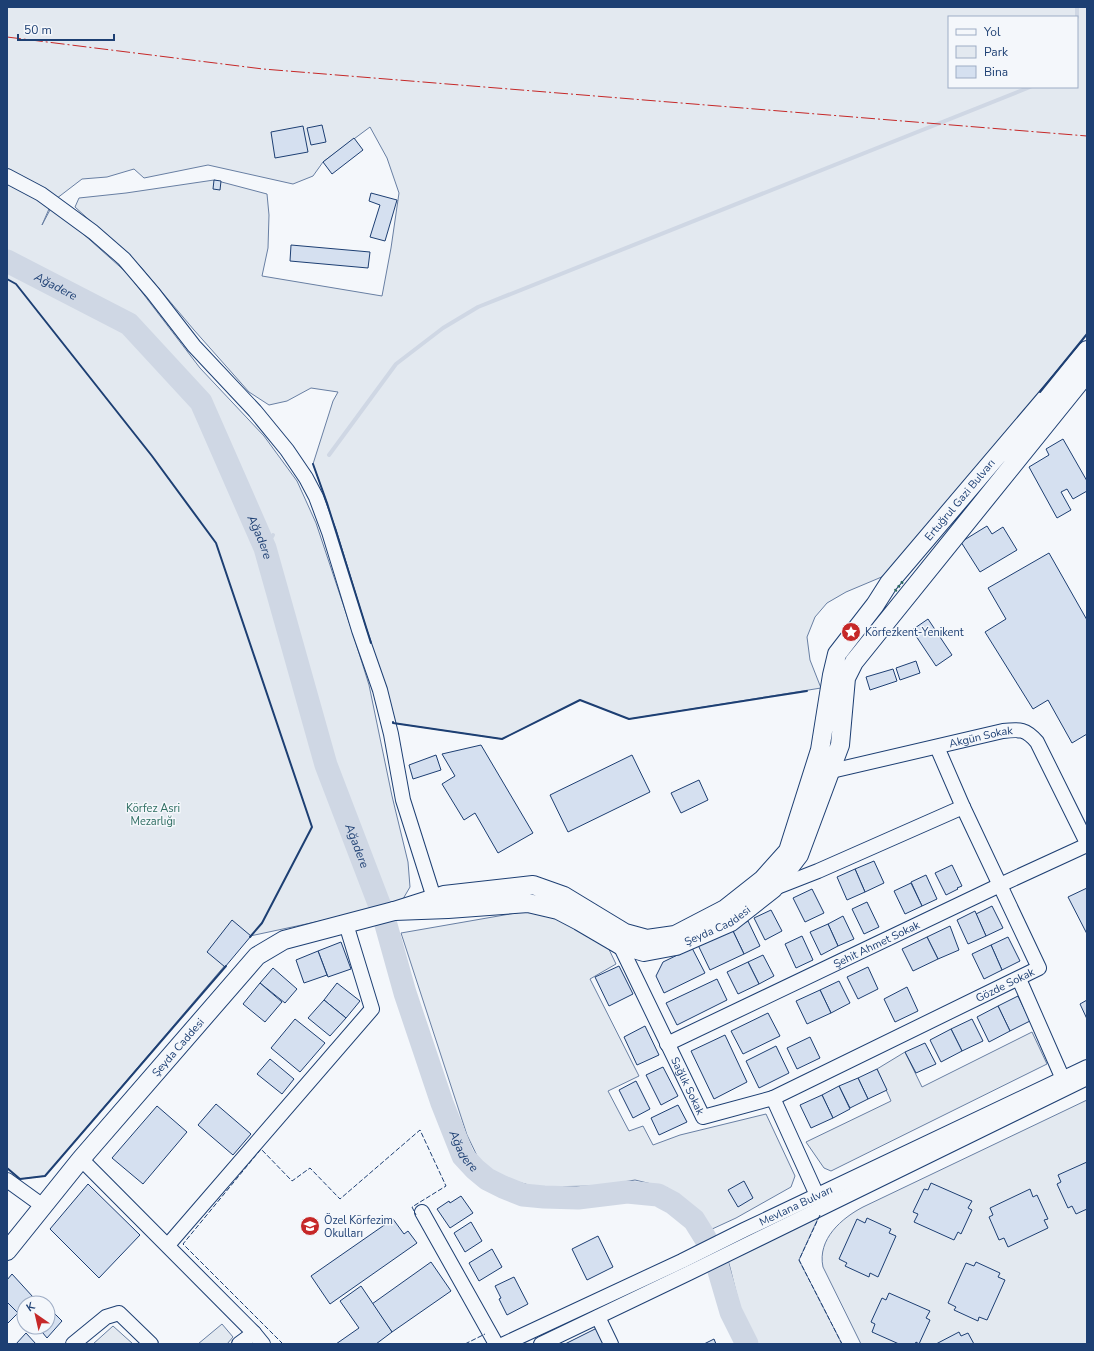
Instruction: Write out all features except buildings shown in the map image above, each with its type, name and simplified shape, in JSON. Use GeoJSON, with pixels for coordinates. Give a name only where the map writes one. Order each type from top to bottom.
{"type":"FeatureCollection","features":[{"type":"Feature","properties":{"kind":"main road","name":"Ertuğrul Gazi Bulvarı"},"geometry":{"type":"LineString","coordinates":[[837,654],[875,605],[889,583],[1087,350]]}},
{"type":"Feature","properties":{"kind":"main road","name":"Ertuğrul Gazi Bulvarı"},"geometry":{"type":"LineString","coordinates":[[871,642],[1087,373]]}},
{"type":"Feature","properties":{"kind":"main road","name":"Şeyda Caddesi"},"geometry":{"type":"LineString","coordinates":[[394,911],[528,904],[558,910],[620,945],[644,952],[676,946],[731,922],[799,855],[840,745],[846,678],[854,662],[871,642]]}},
{"type":"Feature","properties":{"kind":"main road","name":"Şeyda Caddesi"},"geometry":{"type":"LineString","coordinates":[[7,1251],[81,1159],[257,956],[284,940],[394,911],[444,895],[532,886],[564,896],[625,933],[647,939],[675,935],[725,909],[768,884],[788,850],[812,777],[820,750],[832,675],[837,654]]}},
{"type":"Feature","properties":{"kind":"street"},"geometry":{"type":"LineString","coordinates":[[7,176],[41,194],[93,232],[124,259],[153,293],[194,346],[260,417],[287,450],[306,478],[316,497],[329,532],[359,630],[380,690],[391,734],[403,800],[434,898],[448,909]]}},
{"type":"Feature","properties":{"kind":"street","name":"Akgün Sokak"},"geometry":{"type":"LineString","coordinates":[[812,777],[830,771],[1003,731],[1024,731],[1031,735],[1037,742],[1087,844]]}},
{"type":"Feature","properties":{"kind":"street","name":"Gözde Sokak"},"geometry":{"type":"LineString","coordinates":[[773,1098],[1039,968],[963,807],[937,746]]}},
{"type":"Feature","properties":{"kind":"street"},"geometry":{"type":"LineString","coordinates":[[768,884],[818,872],[963,807]]}},
{"type":"Feature","properties":{"kind":"street","name":"Şehit Ahmet Sokak"},"geometry":{"type":"LineString","coordinates":[[667,1044],[1087,844]]}},
{"type":"Feature","properties":{"kind":"street"},"geometry":{"type":"LineString","coordinates":[[168,1245],[372,1009],[346,924]]}},
{"type":"Feature","properties":{"kind":"street","name":"Sağlık Sokak"},"geometry":{"type":"LineString","coordinates":[[610,924],[703,1117],[773,1098]]}},
{"type":"Feature","properties":{"kind":"street"},"geometry":{"type":"LineString","coordinates":[[1019,978],[1065,1083]]}},
{"type":"Feature","properties":{"kind":"street","name":"Mevlana Bulvarı"},"geometry":{"type":"LineString","coordinates":[[504,1344],[744,1230],[820,1201],[1065,1083],[1087,1067]]}},
{"type":"Feature","properties":{"kind":"street","name":"Mevlana Bulvarı"},"geometry":{"type":"LineString","coordinates":[[1065,1083],[1087,1078]]}},
{"type":"Feature","properties":{"kind":"street"},"geometry":{"type":"LineString","coordinates":[[773,1098],[820,1201]]}},
{"type":"Feature","properties":{"kind":"street"},"geometry":{"type":"LineString","coordinates":[[81,1159],[168,1245],[263,1344]]}},
{"type":"Feature","properties":{"kind":"street"},"geometry":{"type":"LineString","coordinates":[[7,1180],[42,1206]]}},
{"type":"Feature","properties":{"kind":"street","name":"Mevlana Bulvarı"},"geometry":{"type":"LineString","coordinates":[[541,1344],[750,1243],[820,1201]]}},
{"type":"Feature","properties":{"kind":"street"},"geometry":{"type":"LineString","coordinates":[[422,1212],[496,1344]]}},
{"type":"Feature","properties":{"kind":"street"},"geometry":{"type":"LineString","coordinates":[[73,1344],[106,1318],[119,1313],[151,1344]]}},
{"type":"Feature","properties":{"kind":"street"},"geometry":{"type":"LineString","coordinates":[[598,1317],[611,1344]]}},
{"type":"Feature","properties":{"kind":"street"},"geometry":{"type":"LineString","coordinates":[[239,1344],[254,1333]]}},
{"type":"Feature","properties":{"kind":"green space","name":"Körfez Asri Mezarlığı"},"geometry":{"type":"Polygon","coordinates":[[[7,7],[1087,7],[1087,334],[971,476],[884,576],[846,592],[827,603],[815,617],[807,637],[810,660],[821,688],[629,719],[580,700],[502,739],[393,723],[382,680],[327,503],[313,464],[333,401],[338,392],[311,388],[287,401],[269,405],[249,392],[140,266],[75,207],[79,198],[126,193],[214,180],[267,194],[269,215],[268,248],[262,276],[382,296],[399,193],[387,158],[370,127],[323,162],[313,176],[293,184],[208,165],[144,178],[134,169],[107,177],[82,179],[52,202],[42,225],[51,208],[62,215],[128,274],[200,368],[264,436],[297,481],[316,523],[369,685],[392,796],[408,862],[410,887],[400,904],[250,936],[45,1176],[20,1179],[7,1168],[7,7]]]}},
{"type":"Feature","properties":{"kind":"green space"},"geometry":{"type":"Polygon","coordinates":[[[533,910],[552,914],[605,941],[616,964],[590,979],[639,1076],[608,1091],[629,1131],[643,1126],[653,1145],[680,1135],[766,1114],[795,1176],[791,1187],[736,1218],[710,1230],[668,1188],[635,1180],[599,1186],[536,1187],[503,1178],[480,1162],[467,1135],[401,933],[533,910]]]}},
{"type":"Feature","properties":{"kind":"green space"},"geometry":{"type":"Polygon","coordinates":[[[1032,1032],[1047,1064],[831,1171],[824,1168],[806,1142],[891,1101],[877,1069],[905,1052],[922,1087],[1032,1032]]]}},
{"type":"Feature","properties":{"kind":"green space"},"geometry":{"type":"Polygon","coordinates":[[[1087,1100],[1087,1344],[861,1344],[823,1267],[822,1257],[827,1239],[840,1223],[863,1207],[1087,1100]]]}},
{"type":"Feature","properties":{"kind":"green space"},"geometry":{"type":"Polygon","coordinates":[[[819,1216],[799,1260],[842,1344],[757,1344],[751,1335],[743,1315],[728,1260],[819,1216]]]}},
{"type":"Feature","properties":{"kind":"green space"},"geometry":{"type":"Polygon","coordinates":[[[222,1324],[233,1337],[227,1344],[198,1344],[222,1324]]]}},
{"type":"Feature","properties":{"kind":"green space"},"geometry":{"type":"Polygon","coordinates":[[[113,1326],[133,1344],[93,1344],[113,1326]]]}},
{"type":"Feature","properties":{"kind":"waterway"},"geometry":{"type":"LineString","coordinates":[[1077,7],[1077,16]]}},
{"type":"Feature","properties":{"kind":"waterway"},"geometry":{"type":"LineString","coordinates":[[329,455],[396,364],[443,328],[478,307],[1027,88]]}},
{"type":"Feature","properties":{"kind":"waterway","name":"Ağadere"},"geometry":{"type":"LineString","coordinates":[[7,261],[129,324],[201,402],[265,548],[326,765],[383,914],[405,993],[442,1103],[463,1156],[487,1179],[523,1195],[578,1198],[627,1192],[658,1195],[673,1203],[694,1220],[714,1254],[731,1312],[747,1344]]}},
{"type":"Feature","properties":{"kind":"waterway"},"geometry":{"type":"LineString","coordinates":[[265,548],[273,535]]}},
{"type":"Feature","properties":{"kind":"hedge"},"geometry":{"type":"LineString","coordinates":[[895,591],[904,580]]}},
{"type":"Feature","properties":{"kind":"fence"},"geometry":{"type":"LineString","coordinates":[[283,1344],[183,1244],[261,1149],[292,1181],[310,1168],[340,1199],[420,1130],[446,1186],[412,1207],[416,1215]]}},
{"type":"Feature","properties":{"kind":"fence"},"geometry":{"type":"LineString","coordinates":[[820,1215],[799,1260],[842,1344]]}},
{"type":"Feature","properties":{"kind":"fence"},"geometry":{"type":"LineString","coordinates":[[465,1344],[485,1334]]}},
{"type":"Feature","properties":{"kind":"wall"},"geometry":{"type":"LineString","coordinates":[[7,279],[16,284],[152,456],[216,543],[312,827],[262,923],[250,937]]}},
{"type":"Feature","properties":{"kind":"wall"},"geometry":{"type":"LineString","coordinates":[[1040,392],[1087,334]]}},
{"type":"Feature","properties":{"kind":"wall"},"geometry":{"type":"LineString","coordinates":[[313,464],[327,503],[371,643]]}},
{"type":"Feature","properties":{"kind":"wall"},"geometry":{"type":"LineString","coordinates":[[393,722],[502,739],[580,700],[629,719],[807,691]]}},
{"type":"Feature","properties":{"kind":"wall"},"geometry":{"type":"LineString","coordinates":[[7,1168],[20,1179],[45,1176],[226,966]]}},
{"type":"Feature","properties":{"kind":"power"},"geometry":{"type":"LineString","coordinates":[[7,37],[263,69],[1087,136]]}},
{"type":"Feature","properties":{"kind":"place","name":"Körfezkent-Yenikent"},"geometry":{"type":"Point","coordinates":[851,632]}},
{"type":"Feature","properties":{"kind":"place","name":"Özel Körfezim Okulları"},"geometry":{"type":"Point","coordinates":[310,1226]}}]}
